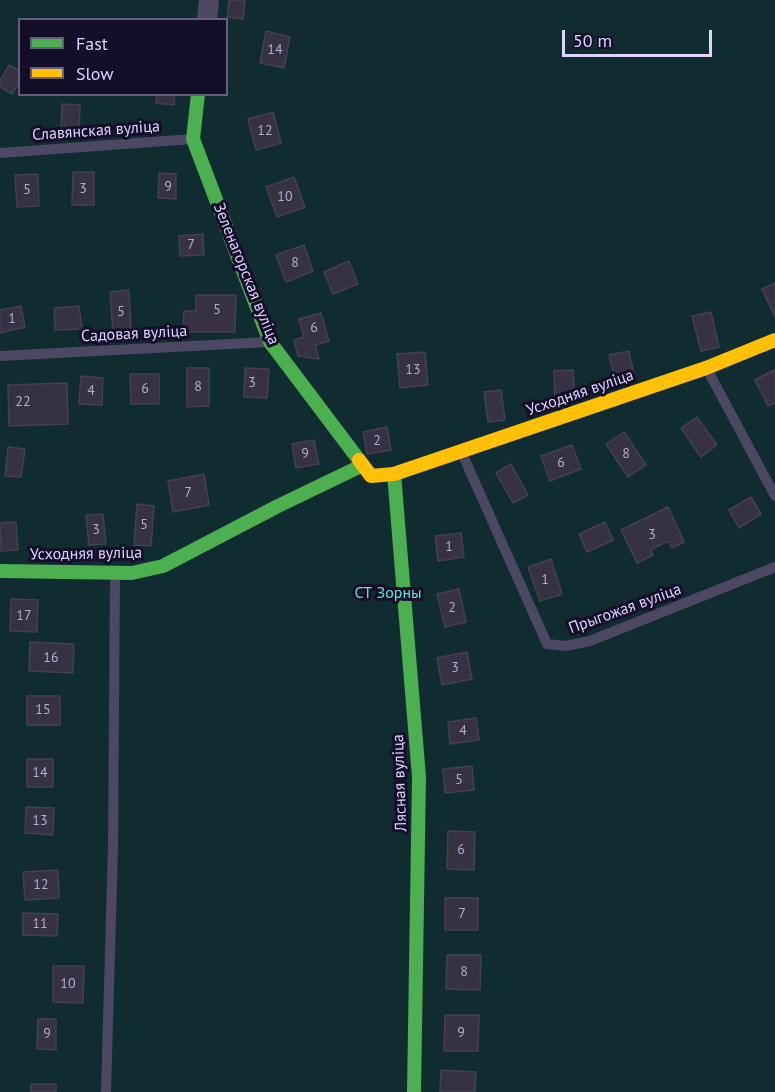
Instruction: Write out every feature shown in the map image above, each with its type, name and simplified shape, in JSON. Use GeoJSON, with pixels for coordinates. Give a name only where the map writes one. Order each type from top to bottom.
{"type":"FeatureCollection","features":[{"type":"Feature","properties":{"kind":"street"},"geometry":{"type":"LineString","coordinates":[[207,18],[209,0]]}},
{"type":"Feature","properties":{"kind":"street","name":"Зеленагорская вуліца"},"geometry":{"type":"LineString","coordinates":[[198,96],[193,139],[270,342],[363,465]]}},
{"type":"Feature","properties":{"kind":"street","name":"Усходняя вуліца"},"geometry":{"type":"LineString","coordinates":[[394,474],[706,368],[775,340]]}},
{"type":"Feature","properties":{"kind":"street"},"geometry":{"type":"LineString","coordinates":[[363,465],[371,476],[394,474]]}},
{"type":"Feature","properties":{"kind":"street","name":"Усходняя вуліца"},"geometry":{"type":"LineString","coordinates":[[0,571],[132,573],[163,566],[363,465]]}},
{"type":"Feature","properties":{"kind":"street","name":"Лясная вуліца"},"geometry":{"type":"LineString","coordinates":[[394,474],[419,777],[414,1092]]}},
{"type":"Feature","properties":{"kind":"lane","name":"Славянская вуліца"},"geometry":{"type":"LineString","coordinates":[[0,153],[193,139]]}},
{"type":"Feature","properties":{"kind":"lane","name":"Садовая вуліца"},"geometry":{"type":"LineString","coordinates":[[0,356],[270,342]]}},
{"type":"Feature","properties":{"kind":"lane"},"geometry":{"type":"LineString","coordinates":[[706,368],[775,496]]}},
{"type":"Feature","properties":{"kind":"lane","name":"Прыгожая вуліца"},"geometry":{"type":"LineString","coordinates":[[460,451],[547,644],[566,646],[590,641],[775,567]]}},
{"type":"Feature","properties":{"kind":"lane"},"geometry":{"type":"LineString","coordinates":[[106,1092],[113,847],[116,572]]}},
{"type":"Feature","properties":{"kind":"green space","name":"СТ Зорны"},"geometry":{"type":"Polygon","coordinates":[[[0,0],[775,0],[775,1092],[0,1092],[0,0]]]}},
{"type":"Feature","properties":{"kind":"building"},"geometry":{"type":"Polygon","coordinates":[[[229,0],[245,0],[243,19],[227,17],[229,0]]]}},
{"type":"Feature","properties":{"kind":"building"},"geometry":{"type":"Polygon","coordinates":[[[266,31],[290,37],[284,68],[260,63],[266,31]]]}},
{"type":"Feature","properties":{"kind":"building"},"geometry":{"type":"Polygon","coordinates":[[[9,65],[18,70],[18,84],[12,94],[0,87],[0,81],[9,65]]]}},
{"type":"Feature","properties":{"kind":"building"},"geometry":{"type":"Polygon","coordinates":[[[157,96],[175,96],[174,105],[156,103],[157,96]]]}},
{"type":"Feature","properties":{"kind":"building"},"geometry":{"type":"Polygon","coordinates":[[[62,104],[80,105],[79,132],[61,131],[62,104]]]}},
{"type":"Feature","properties":{"kind":"building"},"geometry":{"type":"Polygon","coordinates":[[[273,112],[281,143],[256,150],[248,119],[273,112]]]}},
{"type":"Feature","properties":{"kind":"building"},"geometry":{"type":"Polygon","coordinates":[[[73,172],[94,172],[94,205],[72,205],[73,172]]]}},
{"type":"Feature","properties":{"kind":"building"},"geometry":{"type":"Polygon","coordinates":[[[159,173],[176,174],[176,199],[158,198],[159,173]]]}},
{"type":"Feature","properties":{"kind":"building"},"geometry":{"type":"Polygon","coordinates":[[[38,174],[39,206],[17,207],[15,175],[38,174]]]}},
{"type":"Feature","properties":{"kind":"building"},"geometry":{"type":"Polygon","coordinates":[[[294,177],[305,207],[277,217],[266,187],[294,177]]]}},
{"type":"Feature","properties":{"kind":"building"},"geometry":{"type":"Polygon","coordinates":[[[203,234],[204,255],[180,256],[179,236],[203,234]]]}},
{"type":"Feature","properties":{"kind":"building"},"geometry":{"type":"Polygon","coordinates":[[[304,245],[313,271],[286,282],[276,255],[304,245]]]}},
{"type":"Feature","properties":{"kind":"building"},"geometry":{"type":"Polygon","coordinates":[[[349,261],[358,284],[333,294],[324,272],[349,261]]]}},
{"type":"Feature","properties":{"kind":"building"},"geometry":{"type":"Polygon","coordinates":[[[775,283],[775,317],[762,289],[775,283]]]}},
{"type":"Feature","properties":{"kind":"building"},"geometry":{"type":"Polygon","coordinates":[[[129,290],[131,331],[113,332],[110,292],[129,290]]]}},
{"type":"Feature","properties":{"kind":"building"},"geometry":{"type":"Polygon","coordinates":[[[196,295],[236,295],[235,332],[183,332],[184,311],[196,311],[196,295]]]}},
{"type":"Feature","properties":{"kind":"building"},"geometry":{"type":"Polygon","coordinates":[[[21,306],[25,327],[0,333],[0,310],[21,306]]]}},
{"type":"Feature","properties":{"kind":"building"},"geometry":{"type":"Polygon","coordinates":[[[79,306],[82,329],[55,330],[54,308],[79,306]]]}},
{"type":"Feature","properties":{"kind":"building"},"geometry":{"type":"Polygon","coordinates":[[[711,312],[719,347],[701,351],[692,316],[711,312]]]}},
{"type":"Feature","properties":{"kind":"building"},"geometry":{"type":"Polygon","coordinates":[[[321,313],[329,341],[315,345],[319,359],[298,356],[294,340],[304,337],[299,319],[321,313]]]}},
{"type":"Feature","properties":{"kind":"building"},"geometry":{"type":"Polygon","coordinates":[[[629,351],[635,379],[616,383],[609,355],[629,351]]]}},
{"type":"Feature","properties":{"kind":"building"},"geometry":{"type":"Polygon","coordinates":[[[425,352],[428,385],[400,388],[397,354],[425,352]]]}},
{"type":"Feature","properties":{"kind":"building"},"geometry":{"type":"Polygon","coordinates":[[[187,368],[209,368],[209,406],[187,407],[187,368]]]}},
{"type":"Feature","properties":{"kind":"building"},"geometry":{"type":"Polygon","coordinates":[[[245,368],[269,369],[267,398],[244,397],[245,368]]]}},
{"type":"Feature","properties":{"kind":"building"},"geometry":{"type":"Polygon","coordinates":[[[573,370],[575,401],[555,402],[554,371],[573,370]]]}},
{"type":"Feature","properties":{"kind":"building"},"geometry":{"type":"Polygon","coordinates":[[[774,370],[775,403],[768,406],[755,380],[774,370]]]}},
{"type":"Feature","properties":{"kind":"building"},"geometry":{"type":"Polygon","coordinates":[[[130,374],[159,374],[159,404],[131,404],[130,374]]]}},
{"type":"Feature","properties":{"kind":"building"},"geometry":{"type":"Polygon","coordinates":[[[81,376],[103,378],[102,405],[79,404],[81,376]]]}},
{"type":"Feature","properties":{"kind":"building"},"geometry":{"type":"Polygon","coordinates":[[[67,383],[68,424],[9,426],[8,385],[67,383]]]}},
{"type":"Feature","properties":{"kind":"building"},"geometry":{"type":"Polygon","coordinates":[[[501,390],[505,420],[488,422],[484,392],[501,390]]]}},
{"type":"Feature","properties":{"kind":"building"},"geometry":{"type":"Polygon","coordinates":[[[697,417],[717,445],[701,457],[681,428],[697,417]]]}},
{"type":"Feature","properties":{"kind":"building"},"geometry":{"type":"Polygon","coordinates":[[[387,427],[391,450],[367,454],[363,432],[387,427]]]}},
{"type":"Feature","properties":{"kind":"building"},"geometry":{"type":"Polygon","coordinates":[[[624,432],[646,465],[628,477],[606,444],[624,432]]]}},
{"type":"Feature","properties":{"kind":"building"},"geometry":{"type":"Polygon","coordinates":[[[314,440],[319,464],[296,468],[292,444],[314,440]]]}},
{"type":"Feature","properties":{"kind":"building"},"geometry":{"type":"Polygon","coordinates":[[[572,445],[581,469],[550,481],[541,456],[572,445]]]}},
{"type":"Feature","properties":{"kind":"building"},"geometry":{"type":"Polygon","coordinates":[[[8,447],[25,449],[21,477],[5,476],[8,447]]]}},
{"type":"Feature","properties":{"kind":"building"},"geometry":{"type":"Polygon","coordinates":[[[511,464],[528,495],[513,503],[496,473],[511,464]]]}},
{"type":"Feature","properties":{"kind":"building"},"geometry":{"type":"Polygon","coordinates":[[[204,474],[209,505],[173,512],[168,481],[204,474]]]}},
{"type":"Feature","properties":{"kind":"building"},"geometry":{"type":"Polygon","coordinates":[[[751,497],[761,514],[739,528],[729,510],[751,497]]]}},
{"type":"Feature","properties":{"kind":"building"},"geometry":{"type":"Polygon","coordinates":[[[137,504],[154,506],[151,546],[134,545],[137,504]]]}},
{"type":"Feature","properties":{"kind":"building"},"geometry":{"type":"Polygon","coordinates":[[[668,507],[684,542],[672,548],[668,541],[650,550],[653,555],[637,563],[621,530],[668,507]]]}},
{"type":"Feature","properties":{"kind":"building"},"geometry":{"type":"Polygon","coordinates":[[[103,514],[106,544],[89,545],[86,515],[103,514]]]}},
{"type":"Feature","properties":{"kind":"building"},"geometry":{"type":"Polygon","coordinates":[[[16,522],[18,550],[1,551],[0,523],[16,522]]]}},
{"type":"Feature","properties":{"kind":"building"},"geometry":{"type":"Polygon","coordinates":[[[605,522],[613,540],[587,552],[579,534],[605,522]]]}},
{"type":"Feature","properties":{"kind":"building"},"geometry":{"type":"Polygon","coordinates":[[[461,533],[464,557],[438,561],[435,536],[461,533]]]}},
{"type":"Feature","properties":{"kind":"building"},"geometry":{"type":"Polygon","coordinates":[[[551,559],[562,594],[540,601],[528,567],[551,559]]]}},
{"type":"Feature","properties":{"kind":"building"},"geometry":{"type":"Polygon","coordinates":[[[459,589],[466,622],[445,627],[437,594],[459,589]]]}},
{"type":"Feature","properties":{"kind":"building"},"geometry":{"type":"Polygon","coordinates":[[[11,599],[38,600],[37,632],[10,631],[11,599]]]}},
{"type":"Feature","properties":{"kind":"building"},"geometry":{"type":"Polygon","coordinates":[[[30,642],[74,644],[73,673],[29,671],[30,642]]]}},
{"type":"Feature","properties":{"kind":"building"},"geometry":{"type":"Polygon","coordinates":[[[467,652],[472,679],[442,685],[437,658],[467,652]]]}},
{"type":"Feature","properties":{"kind":"building"},"geometry":{"type":"Polygon","coordinates":[[[27,696],[60,696],[60,725],[27,725],[27,696]]]}},
{"type":"Feature","properties":{"kind":"building"},"geometry":{"type":"Polygon","coordinates":[[[476,718],[479,740],[450,744],[448,722],[476,718]]]}},
{"type":"Feature","properties":{"kind":"building"},"geometry":{"type":"Polygon","coordinates":[[[27,759],[53,759],[53,787],[27,787],[27,759]]]}},
{"type":"Feature","properties":{"kind":"building"},"geometry":{"type":"Polygon","coordinates":[[[472,766],[474,790],[445,793],[443,769],[472,766]]]}},
{"type":"Feature","properties":{"kind":"building"},"geometry":{"type":"Polygon","coordinates":[[[26,807],[54,808],[53,835],[25,833],[26,807]]]}},
{"type":"Feature","properties":{"kind":"building"},"geometry":{"type":"Polygon","coordinates":[[[448,831],[475,832],[474,870],[447,869],[448,831]]]}},
{"type":"Feature","properties":{"kind":"building"},"geometry":{"type":"Polygon","coordinates":[[[58,870],[59,898],[25,900],[23,872],[58,870]]]}},
{"type":"Feature","properties":{"kind":"building"},"geometry":{"type":"Polygon","coordinates":[[[445,898],[478,898],[478,930],[445,930],[445,898]]]}},
{"type":"Feature","properties":{"kind":"building"},"geometry":{"type":"Polygon","coordinates":[[[23,913],[58,914],[57,936],[23,935],[23,913]]]}},
{"type":"Feature","properties":{"kind":"building"},"geometry":{"type":"Polygon","coordinates":[[[447,955],[481,955],[480,990],[446,989],[447,955]]]}},
{"type":"Feature","properties":{"kind":"building"},"geometry":{"type":"Polygon","coordinates":[[[53,966],[84,966],[83,1003],[53,1002],[53,966]]]}},
{"type":"Feature","properties":{"kind":"building"},"geometry":{"type":"Polygon","coordinates":[[[445,1015],[479,1015],[478,1051],[444,1051],[445,1015]]]}},
{"type":"Feature","properties":{"kind":"building"},"geometry":{"type":"Polygon","coordinates":[[[38,1019],[56,1019],[56,1050],[37,1049],[38,1019]]]}},
{"type":"Feature","properties":{"kind":"building"},"geometry":{"type":"Polygon","coordinates":[[[441,1070],[476,1072],[475,1092],[440,1092],[441,1070]]]}},
{"type":"Feature","properties":{"kind":"building"},"geometry":{"type":"Polygon","coordinates":[[[31,1084],[56,1084],[56,1092],[31,1092],[31,1084]]]}},
{"type":"Feature","properties":{"kind":"traffic: fast"},"geometry":{"type":"LineString","coordinates":[[198,96],[193,139],[270,342],[359,460]]}},
{"type":"Feature","properties":{"kind":"traffic: fast"},"geometry":{"type":"LineString","coordinates":[[0,571],[132,573],[163,566],[363,465]]}},
{"type":"Feature","properties":{"kind":"traffic: fast"},"geometry":{"type":"LineString","coordinates":[[394,474],[419,777],[414,1092]]}},
{"type":"Feature","properties":{"kind":"traffic: slow"},"geometry":{"type":"LineString","coordinates":[[359,460],[371,476],[394,474],[706,368],[775,340]]}}]}
